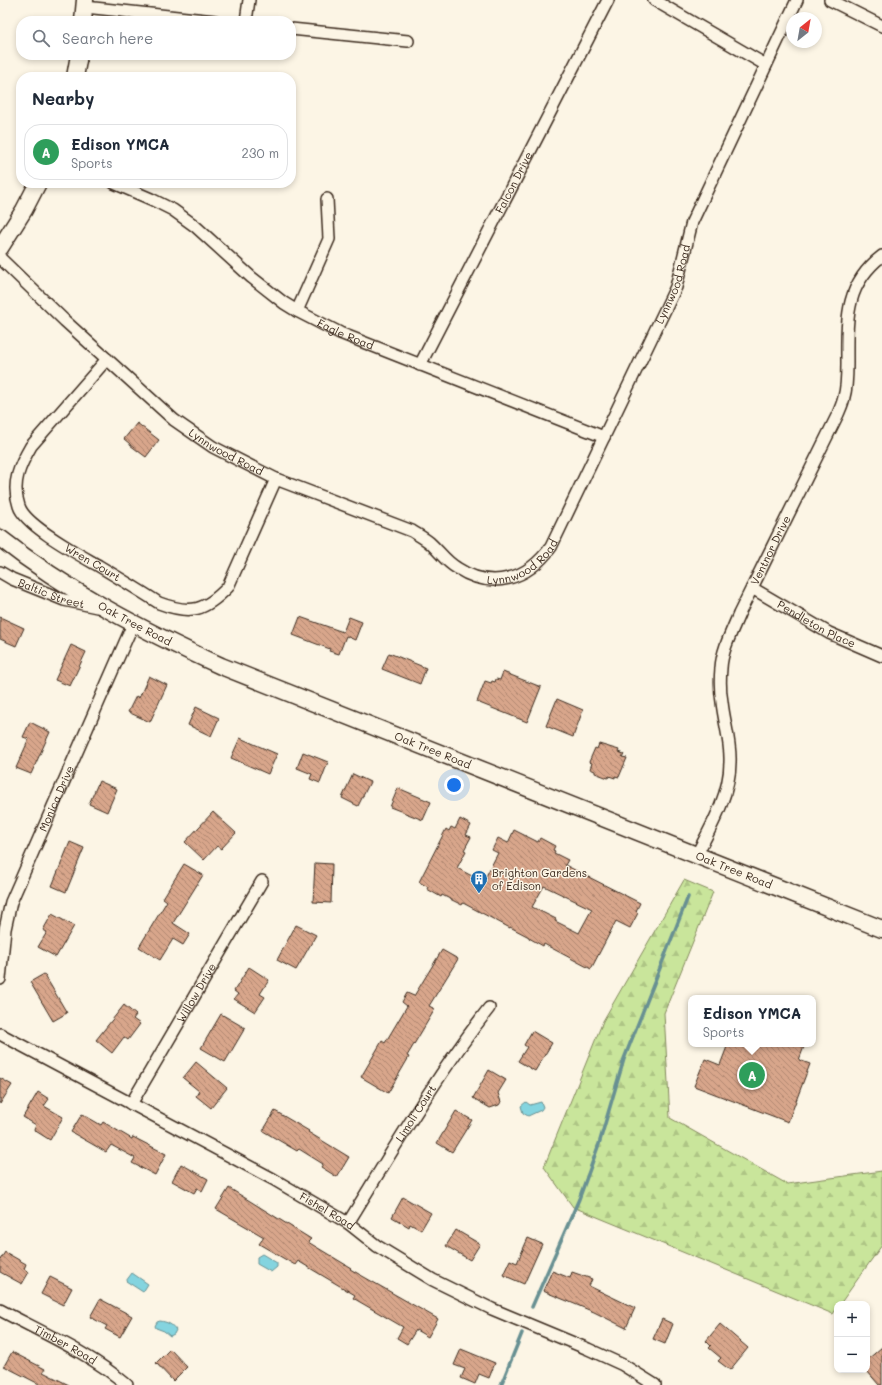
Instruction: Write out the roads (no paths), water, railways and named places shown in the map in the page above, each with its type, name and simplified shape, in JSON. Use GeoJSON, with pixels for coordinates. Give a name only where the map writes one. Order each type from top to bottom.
{"type":"FeatureCollection","features":[{"type":"Feature","properties":{"kind":"main road"},"geometry":{"type":"LineString","coordinates":[[76,72],[78,60]]}},
{"type":"Feature","properties":{"kind":"main road"},"geometry":{"type":"LineString","coordinates":[[0,248],[24,210],[35,188]]}},
{"type":"Feature","properties":{"kind":"main road","name":"Oak Tree Road"},"geometry":{"type":"LineString","coordinates":[[0,538],[43,569],[106,608],[133,624],[188,651],[245,676],[882,929]]}},
{"type":"Feature","properties":{"kind":"street"},"geometry":{"type":"LineString","coordinates":[[247,16],[249,0]]}},
{"type":"Feature","properties":{"kind":"street","name":"Falcon Drive"},"geometry":{"type":"LineString","coordinates":[[420,365],[608,0]]}},
{"type":"Feature","properties":{"kind":"street"},"geometry":{"type":"LineString","coordinates":[[654,0],[766,65]]}},
{"type":"Feature","properties":{"kind":"street","name":"Lynnwood Road"},"geometry":{"type":"LineString","coordinates":[[0,258],[65,321],[174,420],[213,447],[276,479],[390,524],[412,531],[428,542],[456,568],[468,575],[481,579],[508,579],[533,568],[551,547],[676,287],[692,222],[797,0]]}},
{"type":"Feature","properties":{"kind":"street"},"geometry":{"type":"LineString","coordinates":[[830,0],[882,26]]}},
{"type":"Feature","properties":{"kind":"street"},"geometry":{"type":"LineString","coordinates":[[84,9],[160,16]]}},
{"type":"Feature","properties":{"kind":"street"},"geometry":{"type":"LineString","coordinates":[[296,30],[408,42]]}},
{"type":"Feature","properties":{"kind":"street","name":"Eagle Road"},"geometry":{"type":"LineString","coordinates":[[126,188],[173,210],[190,222],[251,277],[297,311],[340,333],[604,437]]}},
{"type":"Feature","properties":{"kind":"street"},"geometry":{"type":"LineString","coordinates":[[297,311],[329,239],[327,199]]}},
{"type":"Feature","properties":{"kind":"street","name":"Ventnor Drive"},"geometry":{"type":"LineString","coordinates":[[696,856],[717,814],[727,785],[730,762],[727,729],[722,702],[720,668],[726,646],[739,614],[845,397],[847,380],[849,308],[855,288],[863,275],[874,262],[882,256]]}},
{"type":"Feature","properties":{"kind":"street","name":"Wren Court"},"geometry":{"type":"LineString","coordinates":[[107,359],[31,446],[22,462],[16,478],[16,492],[19,507],[26,518],[52,538],[159,602],[173,608],[192,610],[205,607],[216,600],[228,587],[276,479]]}},
{"type":"Feature","properties":{"kind":"street","name":"Baltic Street"},"geometry":{"type":"LineString","coordinates":[[0,572],[12,579],[64,600],[106,608]]}},
{"type":"Feature","properties":{"kind":"street","name":"Pendleton Place"},"geometry":{"type":"LineString","coordinates":[[752,588],[829,633],[882,656]]}},
{"type":"Feature","properties":{"kind":"street","name":"Monica Drive"},"geometry":{"type":"LineString","coordinates":[[0,979],[5,929],[11,902],[133,624]]}},
{"type":"Feature","properties":{"kind":"street","name":"Willow Drive"},"geometry":{"type":"LineString","coordinates":[[131,1104],[262,880]]}},
{"type":"Feature","properties":{"kind":"street","name":"Limoli Court"},"geometry":{"type":"LineString","coordinates":[[348,1223],[427,1094],[460,1044],[489,1008]]}},
{"type":"Feature","properties":{"kind":"street","name":"Fishel Road"},"geometry":{"type":"LineString","coordinates":[[0,1034],[273,1179],[348,1223],[377,1246],[433,1280],[492,1309],[623,1365],[655,1385]]}},
{"type":"Feature","properties":{"kind":"street","name":"Timber Road"},"geometry":{"type":"LineString","coordinates":[[0,1310],[86,1356],[111,1372],[127,1385]]}},
{"type":"Feature","properties":{"kind":"water"},"geometry":{"type":"Polygon","coordinates":[[[526,1102],[530,1105],[541,1102],[543,1107],[541,1110],[528,1116],[523,1113],[521,1106],[526,1102]]]}},
{"type":"Feature","properties":{"kind":"water"},"geometry":{"type":"Polygon","coordinates":[[[262,1254],[277,1263],[277,1267],[271,1272],[257,1264],[257,1257],[262,1254]]]}},
{"type":"Feature","properties":{"kind":"water"},"geometry":{"type":"Polygon","coordinates":[[[132,1273],[148,1284],[143,1292],[126,1281],[132,1273]]]}},
{"type":"Feature","properties":{"kind":"water"},"geometry":{"type":"Polygon","coordinates":[[[160,1321],[173,1326],[176,1330],[174,1334],[170,1336],[164,1331],[156,1328],[155,1326],[157,1322],[160,1321]]]}},
{"type":"Feature","properties":{"kind":"waterway"},"geometry":{"type":"LineString","coordinates":[[532,1307],[579,1199],[599,1144],[624,1059],[688,897]]}},
{"type":"Feature","properties":{"kind":"waterway"},"geometry":{"type":"LineString","coordinates":[[501,1385],[522,1333]]}},
{"type":"Feature","properties":{"kind":"place","name":"Brighton Gardens of Edison"},"geometry":{"type":"Point","coordinates":[479,894]}},
{"type":"Feature","properties":{"kind":"place","name":"Edison YMCA"},"geometry":{"type":"Point","coordinates":[752,1075]}}]}
